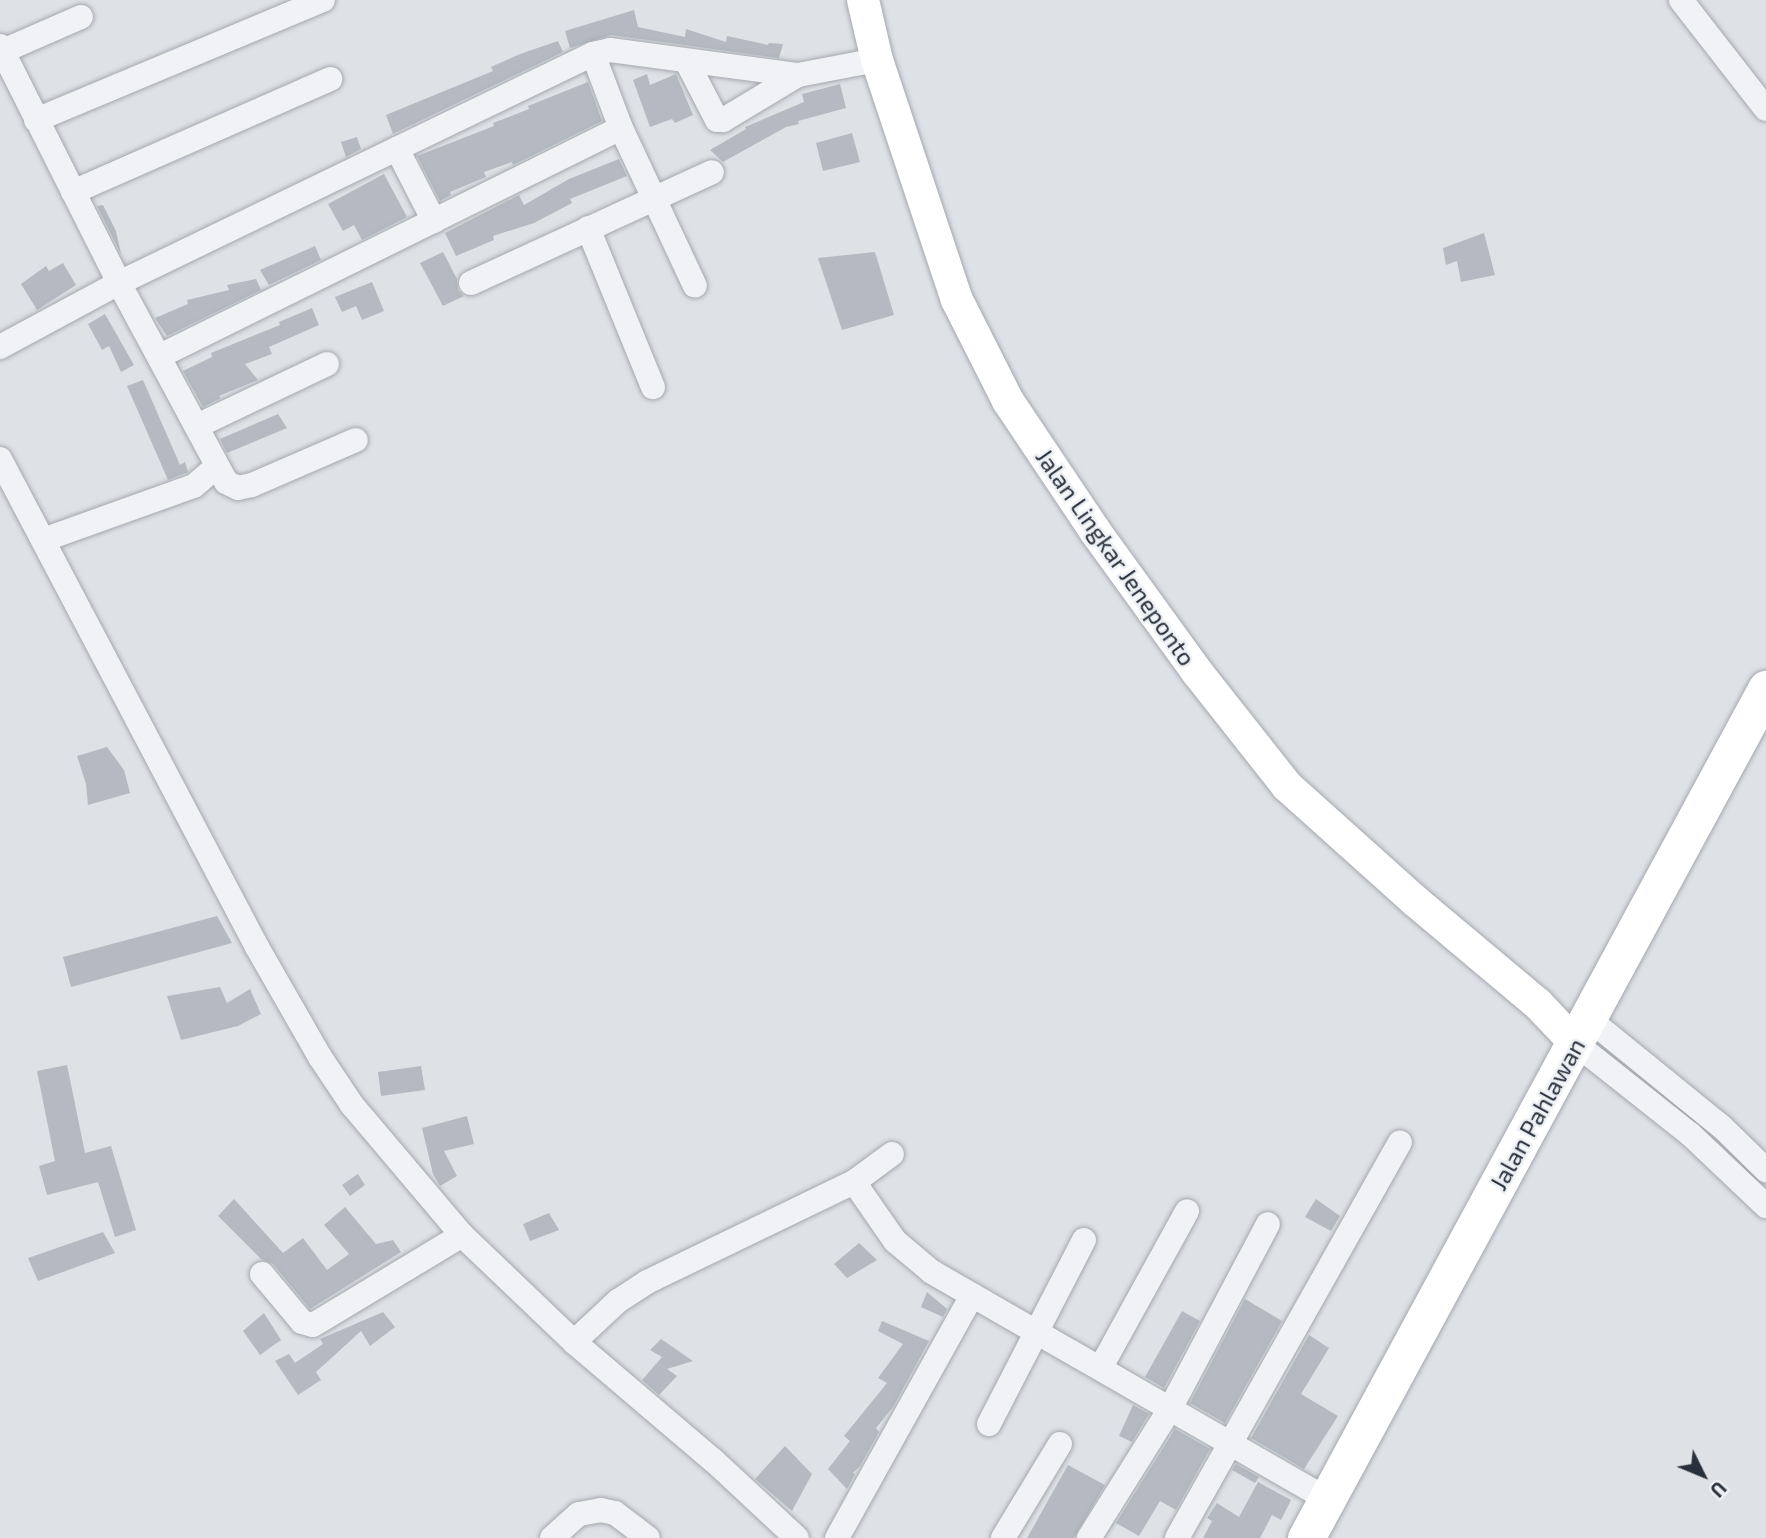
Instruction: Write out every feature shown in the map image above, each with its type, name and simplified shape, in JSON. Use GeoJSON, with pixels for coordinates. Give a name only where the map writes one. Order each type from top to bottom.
{"type":"FeatureCollection","features":[{"type":"Feature","properties":{"kind":"highway","name":"Jalan Pahlawan"},"geometry":{"type":"LineString","coordinates":[[1306,1538],[1766,689]]}},
{"type":"Feature","properties":{"kind":"main road","name":"Jalan Lingkar Jeneponto"},"geometry":{"type":"LineString","coordinates":[[863,0],[877,60],[957,300],[1008,401],[1095,531],[1197,672],[1287,786],[1414,900],[1538,1004],[1582,1031]]}},
{"type":"Feature","properties":{"kind":"street"},"geometry":{"type":"LineString","coordinates":[[36,120],[323,0]]}},
{"type":"Feature","properties":{"kind":"street"},"geometry":{"type":"LineString","coordinates":[[1681,0],[1766,109]]}},
{"type":"Feature","properties":{"kind":"street"},"geometry":{"type":"LineString","coordinates":[[81,17],[1,48],[119,283],[197,426],[216,467],[226,482],[238,488],[252,485],[356,440]]}},
{"type":"Feature","properties":{"kind":"street"},"geometry":{"type":"LineString","coordinates":[[0,346],[119,283],[593,54],[610,50],[798,75],[877,60]]}},
{"type":"Feature","properties":{"kind":"street"},"geometry":{"type":"LineString","coordinates":[[593,54],[621,128],[695,286]]}},
{"type":"Feature","properties":{"kind":"street"},"geometry":{"type":"LineString","coordinates":[[687,62],[717,120],[723,120],[798,75]]}},
{"type":"Feature","properties":{"kind":"street"},"geometry":{"type":"LineString","coordinates":[[74,192],[330,79]]}},
{"type":"Feature","properties":{"kind":"street"},"geometry":{"type":"LineString","coordinates":[[160,356],[621,128]]}},
{"type":"Feature","properties":{"kind":"street"},"geometry":{"type":"LineString","coordinates":[[397,149],[434,221]]}},
{"type":"Feature","properties":{"kind":"street"},"geometry":{"type":"LineString","coordinates":[[471,283],[712,172]]}},
{"type":"Feature","properties":{"kind":"street"},"geometry":{"type":"LineString","coordinates":[[588,228],[653,387]]}},
{"type":"Feature","properties":{"kind":"street"},"geometry":{"type":"LineString","coordinates":[[197,426],[327,364]]}},
{"type":"Feature","properties":{"kind":"street"},"geometry":{"type":"LineString","coordinates":[[0,459],[250,935],[320,1057],[352,1105],[462,1236],[574,1342],[714,1461],[796,1538]]}},
{"type":"Feature","properties":{"kind":"street"},"geometry":{"type":"LineString","coordinates":[[43,540],[194,486],[216,467]]}},
{"type":"Feature","properties":{"kind":"street"},"geometry":{"type":"LineString","coordinates":[[1582,1031],[1722,1127],[1766,1170]]}},
{"type":"Feature","properties":{"kind":"street"},"geometry":{"type":"LineString","coordinates":[[1582,1031],[1766,1206]]}},
{"type":"Feature","properties":{"kind":"street"},"geometry":{"type":"LineString","coordinates":[[1177,1538],[1400,1143]]}},
{"type":"Feature","properties":{"kind":"street"},"geometry":{"type":"LineString","coordinates":[[574,1342],[618,1301],[647,1282],[854,1182],[892,1154]]}},
{"type":"Feature","properties":{"kind":"street"},"geometry":{"type":"LineString","coordinates":[[854,1182],[895,1241],[932,1272],[1327,1499]]}},
{"type":"Feature","properties":{"kind":"street"},"geometry":{"type":"LineString","coordinates":[[1101,1367],[1187,1211]]}},
{"type":"Feature","properties":{"kind":"street"},"geometry":{"type":"LineString","coordinates":[[1088,1538],[1170,1409],[1268,1224]]}},
{"type":"Feature","properties":{"kind":"street"},"geometry":{"type":"LineString","coordinates":[[262,1274],[302,1322],[313,1325],[462,1236]]}},
{"type":"Feature","properties":{"kind":"street"},"geometry":{"type":"LineString","coordinates":[[989,1424],[1039,1332],[1084,1240]]}},
{"type":"Feature","properties":{"kind":"street"},"geometry":{"type":"LineString","coordinates":[[837,1538],[972,1295]]}},
{"type":"Feature","properties":{"kind":"street"},"geometry":{"type":"LineString","coordinates":[[1003,1538],[1060,1444]]}},
{"type":"Feature","properties":{"kind":"street"},"geometry":{"type":"LineString","coordinates":[[552,1538],[579,1514],[601,1510],[614,1513],[648,1538]]}},
{"type":"Feature","properties":{"kind":"building"},"geometry":{"type":"Polygon","coordinates":[[[634,10],[638,27],[685,37],[686,29],[726,42],[727,36],[768,45],[783,44],[779,58],[611,35],[570,48],[565,31],[634,10]]]}},
{"type":"Feature","properties":{"kind":"building"},"geometry":{"type":"Polygon","coordinates":[[[558,41],[563,52],[393,134],[386,115],[493,71],[491,67],[520,54],[558,41]]]}},
{"type":"Feature","properties":{"kind":"building"},"geometry":{"type":"Polygon","coordinates":[[[647,74],[650,85],[676,74],[693,115],[675,123],[672,119],[650,127],[633,80],[647,74]]]}},
{"type":"Feature","properties":{"kind":"building"},"geometry":{"type":"Polygon","coordinates":[[[588,82],[602,121],[513,165],[512,162],[484,172],[486,177],[450,192],[451,195],[440,201],[417,156],[494,126],[493,123],[529,109],[528,106],[588,82]]]}},
{"type":"Feature","properties":{"kind":"building"},"geometry":{"type":"Polygon","coordinates":[[[840,84],[846,108],[798,121],[799,124],[786,127],[723,162],[710,150],[746,129],[745,127],[804,102],[802,94],[840,84]]]}},
{"type":"Feature","properties":{"kind":"building"},"geometry":{"type":"Polygon","coordinates":[[[852,133],[860,162],[823,171],[816,143],[852,133]]]}},
{"type":"Feature","properties":{"kind":"building"},"geometry":{"type":"Polygon","coordinates":[[[357,137],[361,149],[346,157],[341,142],[357,137]]]}},
{"type":"Feature","properties":{"kind":"building"},"geometry":{"type":"Polygon","coordinates":[[[619,159],[627,176],[570,199],[572,203],[534,223],[493,236],[494,240],[456,256],[445,233],[519,195],[524,205],[569,179],[619,159]]]}},
{"type":"Feature","properties":{"kind":"building"},"geometry":{"type":"Polygon","coordinates":[[[384,174],[407,217],[362,240],[354,225],[343,231],[328,204],[384,174]]]}},
{"type":"Feature","properties":{"kind":"building"},"geometry":{"type":"Polygon","coordinates":[[[103,205],[116,231],[121,254],[97,206],[103,205]]]}},
{"type":"Feature","properties":{"kind":"building"},"geometry":{"type":"Polygon","coordinates":[[[1484,233],[1495,275],[1461,282],[1457,261],[1446,265],[1443,248],[1484,233]]]}},
{"type":"Feature","properties":{"kind":"building"},"geometry":{"type":"Polygon","coordinates":[[[315,246],[321,260],[269,285],[260,270],[315,246]]]}},
{"type":"Feature","properties":{"kind":"building"},"geometry":{"type":"Polygon","coordinates":[[[443,252],[457,279],[458,290],[464,296],[443,306],[420,263],[443,252]]]}},
{"type":"Feature","properties":{"kind":"building"},"geometry":{"type":"Polygon","coordinates":[[[875,252],[894,315],[842,330],[818,258],[875,252]]]}},
{"type":"Feature","properties":{"kind":"building"},"geometry":{"type":"Polygon","coordinates":[[[63,263],[76,285],[37,310],[21,284],[46,266],[49,271],[63,263]]]}},
{"type":"Feature","properties":{"kind":"building"},"geometry":{"type":"Polygon","coordinates":[[[256,279],[261,290],[167,336],[155,318],[188,304],[187,300],[229,290],[227,285],[256,279]]]}},
{"type":"Feature","properties":{"kind":"building"},"geometry":{"type":"Polygon","coordinates":[[[372,282],[384,311],[362,320],[356,306],[342,312],[335,297],[372,282]]]}},
{"type":"Feature","properties":{"kind":"building"},"geometry":{"type":"Polygon","coordinates":[[[312,308],[319,325],[269,347],[272,354],[245,364],[258,380],[219,396],[221,398],[203,407],[183,371],[212,357],[211,353],[280,325],[279,322],[312,308]]]}},
{"type":"Feature","properties":{"kind":"building"},"geometry":{"type":"Polygon","coordinates":[[[105,314],[134,365],[121,372],[109,346],[102,350],[88,324],[105,314]]]}},
{"type":"Feature","properties":{"kind":"building"},"geometry":{"type":"Polygon","coordinates":[[[143,380],[180,465],[185,462],[188,472],[168,480],[127,386],[143,380]]]}},
{"type":"Feature","properties":{"kind":"building"},"geometry":{"type":"Polygon","coordinates":[[[278,414],[287,428],[227,453],[220,439],[278,414]]]}},
{"type":"Feature","properties":{"kind":"building"},"geometry":{"type":"Polygon","coordinates":[[[107,747],[124,770],[130,793],[88,805],[86,784],[77,756],[107,747]]]}},
{"type":"Feature","properties":{"kind":"building"},"geometry":{"type":"Polygon","coordinates":[[[217,916],[232,943],[71,987],[63,957],[217,916]]]}},
{"type":"Feature","properties":{"kind":"building"},"geometry":{"type":"Polygon","coordinates":[[[220,987],[227,1003],[250,989],[261,1014],[238,1026],[181,1040],[167,996],[220,987]]]}},
{"type":"Feature","properties":{"kind":"building"},"geometry":{"type":"Polygon","coordinates":[[[67,1065],[85,1153],[111,1146],[136,1230],[115,1237],[98,1182],[47,1195],[39,1166],[55,1161],[37,1071],[67,1065]]]}},
{"type":"Feature","properties":{"kind":"building"},"geometry":{"type":"Polygon","coordinates":[[[421,1066],[425,1090],[381,1096],[378,1072],[421,1066]]]}},
{"type":"Feature","properties":{"kind":"building"},"geometry":{"type":"Polygon","coordinates":[[[467,1116],[474,1144],[444,1151],[457,1176],[440,1186],[433,1174],[422,1128],[467,1116]]]}},
{"type":"Feature","properties":{"kind":"building"},"geometry":{"type":"Polygon","coordinates":[[[358,1174],[365,1185],[350,1196],[342,1185],[358,1174]]]}},
{"type":"Feature","properties":{"kind":"building"},"geometry":{"type":"Polygon","coordinates":[[[234,1199],[283,1253],[303,1238],[327,1270],[349,1254],[324,1225],[345,1207],[376,1244],[393,1240],[401,1252],[310,1309],[273,1264],[261,1259],[218,1216],[234,1199]]]}},
{"type":"Feature","properties":{"kind":"building"},"geometry":{"type":"Polygon","coordinates":[[[1316,1199],[1340,1216],[1331,1231],[1305,1217],[1316,1199]]]}},
{"type":"Feature","properties":{"kind":"building"},"geometry":{"type":"Polygon","coordinates":[[[549,1213],[559,1230],[530,1241],[523,1224],[549,1213]]]}},
{"type":"Feature","properties":{"kind":"building"},"geometry":{"type":"Polygon","coordinates":[[[103,1232],[115,1253],[38,1281],[28,1258],[103,1232]]]}},
{"type":"Feature","properties":{"kind":"building"},"geometry":{"type":"Polygon","coordinates":[[[859,1243],[877,1260],[847,1278],[834,1264],[859,1243]]]}},
{"type":"Feature","properties":{"kind":"building"},"geometry":{"type":"Polygon","coordinates":[[[927,1292],[947,1309],[943,1317],[921,1307],[927,1292]]]}},
{"type":"Feature","properties":{"kind":"building"},"geometry":{"type":"Polygon","coordinates":[[[1245,1299],[1282,1321],[1225,1423],[1190,1403],[1245,1299]]]}},
{"type":"Feature","properties":{"kind":"building"},"geometry":{"type":"Polygon","coordinates":[[[1182,1311],[1200,1321],[1164,1388],[1145,1377],[1182,1311]]]}},
{"type":"Feature","properties":{"kind":"building"},"geometry":{"type":"Polygon","coordinates":[[[383,1312],[395,1327],[370,1346],[361,1331],[316,1372],[321,1380],[298,1395],[275,1361],[289,1354],[295,1363],[323,1344],[320,1339],[383,1312]]]}},
{"type":"Feature","properties":{"kind":"building"},"geometry":{"type":"Polygon","coordinates":[[[264,1313],[281,1340],[260,1355],[243,1331],[264,1313]]]}},
{"type":"Feature","properties":{"kind":"building"},"geometry":{"type":"Polygon","coordinates":[[[882,1321],[929,1341],[893,1407],[876,1428],[879,1432],[860,1466],[853,1473],[855,1474],[847,1489],[828,1469],[850,1441],[844,1436],[887,1383],[878,1378],[903,1344],[878,1331],[882,1321]]]}},
{"type":"Feature","properties":{"kind":"building"},"geometry":{"type":"Polygon","coordinates":[[[1309,1335],[1329,1348],[1301,1394],[1338,1416],[1304,1469],[1251,1438],[1309,1335]]]}},
{"type":"Feature","properties":{"kind":"building"},"geometry":{"type":"Polygon","coordinates":[[[661,1339],[693,1361],[667,1369],[677,1376],[659,1395],[642,1380],[662,1357],[650,1350],[661,1339]]]}},
{"type":"Feature","properties":{"kind":"building"},"geometry":{"type":"Polygon","coordinates":[[[1133,1405],[1149,1414],[1132,1442],[1119,1436],[1133,1405]]]}},
{"type":"Feature","properties":{"kind":"building"},"geometry":{"type":"Polygon","coordinates":[[[1175,1429],[1210,1449],[1176,1510],[1160,1501],[1139,1536],[1116,1523],[1175,1429]]]}},
{"type":"Feature","properties":{"kind":"building"},"geometry":{"type":"Polygon","coordinates":[[[785,1446],[812,1474],[792,1511],[755,1479],[785,1446]]]}},
{"type":"Feature","properties":{"kind":"building"},"geometry":{"type":"Polygon","coordinates":[[[1236,1464],[1259,1477],[1255,1483],[1232,1470],[1236,1464]]]}},
{"type":"Feature","properties":{"kind":"building"},"geometry":{"type":"Polygon","coordinates":[[[1068,1465],[1105,1485],[1074,1538],[1027,1538],[1068,1465]]]}},
{"type":"Feature","properties":{"kind":"building"},"geometry":{"type":"Polygon","coordinates":[[[1258,1482],[1291,1500],[1281,1520],[1272,1515],[1260,1538],[1203,1538],[1212,1521],[1207,1518],[1217,1503],[1239,1517],[1258,1482]]]}}]}
